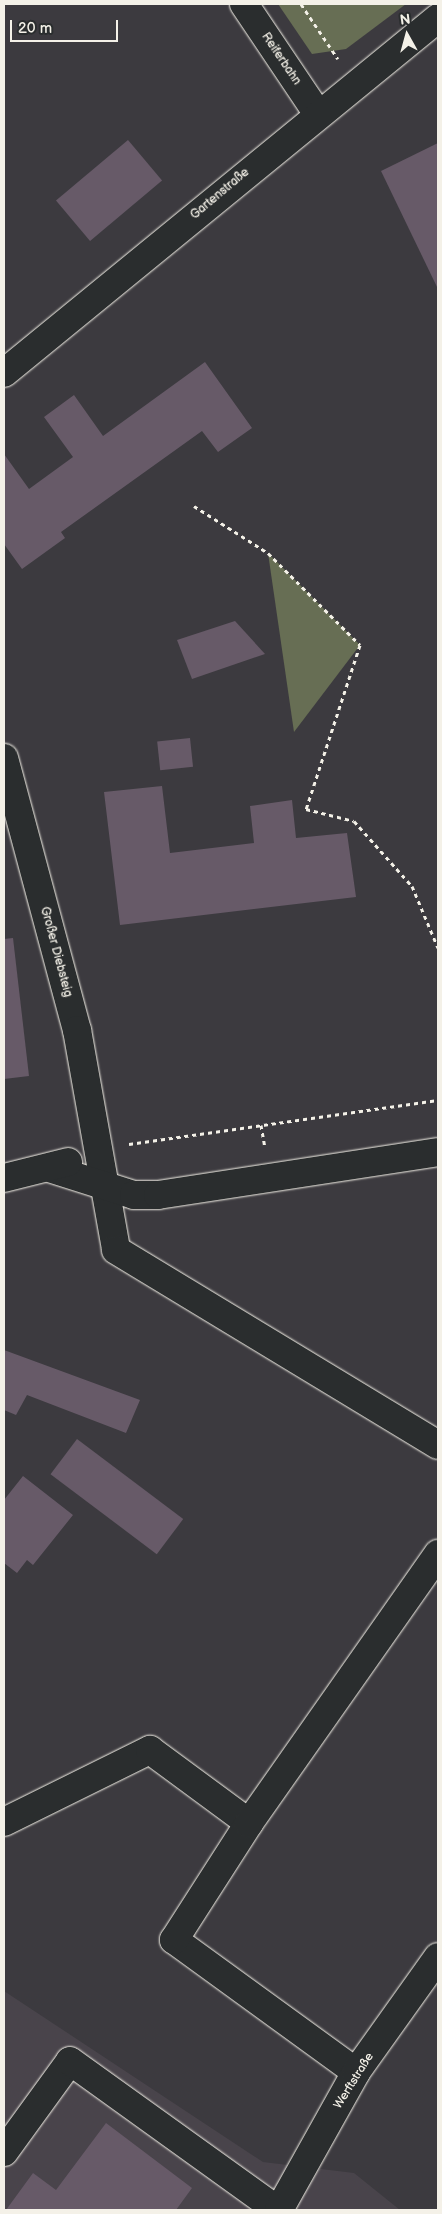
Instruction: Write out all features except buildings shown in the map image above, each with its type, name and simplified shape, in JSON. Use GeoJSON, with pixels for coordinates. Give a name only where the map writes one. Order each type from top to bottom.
{"type":"FeatureCollection","features":[{"type":"Feature","properties":{"kind":"street","name":"Reiferbahn"},"geometry":{"type":"LineString","coordinates":[[244,4],[318,114]]}},
{"type":"Feature","properties":{"kind":"street"},"geometry":{"type":"LineString","coordinates":[[432,4],[438,13]]}},
{"type":"Feature","properties":{"kind":"street","name":"Gartenstraße"},"geometry":{"type":"LineString","coordinates":[[4,373],[318,114],[438,18]]}},
{"type":"Feature","properties":{"kind":"street","name":"Großer Diebsteig"},"geometry":{"type":"LineString","coordinates":[[4,758],[77,1030],[116,1250],[438,1446]]}},
{"type":"Feature","properties":{"kind":"street"},"geometry":{"type":"LineString","coordinates":[[4,1178],[52,1169],[98,1149]]}},
{"type":"Feature","properties":{"kind":"street"},"geometry":{"type":"LineString","coordinates":[[52,1169],[105,1184],[134,1195],[158,1195],[438,1152]]}},
{"type":"Feature","properties":{"kind":"street"},"geometry":{"type":"LineString","coordinates":[[356,2072],[174,1940],[249,1823],[438,1554]]}},
{"type":"Feature","properties":{"kind":"street"},"geometry":{"type":"LineString","coordinates":[[4,1822],[150,1750],[249,1823]]}},
{"type":"Feature","properties":{"kind":"street","name":"Werftstraße"},"geometry":{"type":"LineString","coordinates":[[278,2210],[356,2072],[438,1957]]}},
{"type":"Feature","properties":{"kind":"street"},"geometry":{"type":"LineString","coordinates":[[4,2152],[70,2061],[278,2210]]}},
{"type":"Feature","properties":{"kind":"path"},"geometry":{"type":"LineString","coordinates":[[301,4],[355,84]]}},
{"type":"Feature","properties":{"kind":"path"},"geometry":{"type":"LineString","coordinates":[[194,506],[268,553],[360,645],[306,809],[354,821],[412,886],[438,948]]}},
{"type":"Feature","properties":{"kind":"path"},"geometry":{"type":"LineString","coordinates":[[98,1149],[438,1100]]}},
{"type":"Feature","properties":{"kind":"shaded area"},"geometry":{"type":"Polygon","coordinates":[[[4,1991],[263,2162],[354,2173],[400,2210],[4,2210],[4,1991]]]}},
{"type":"Feature","properties":{"kind":"green space"},"geometry":{"type":"Polygon","coordinates":[[[278,4],[406,4],[346,49],[312,54],[278,4]]]}},
{"type":"Feature","properties":{"kind":"green space"},"geometry":{"type":"Polygon","coordinates":[[[268,553],[360,645],[294,732],[268,553]]]}}]}
